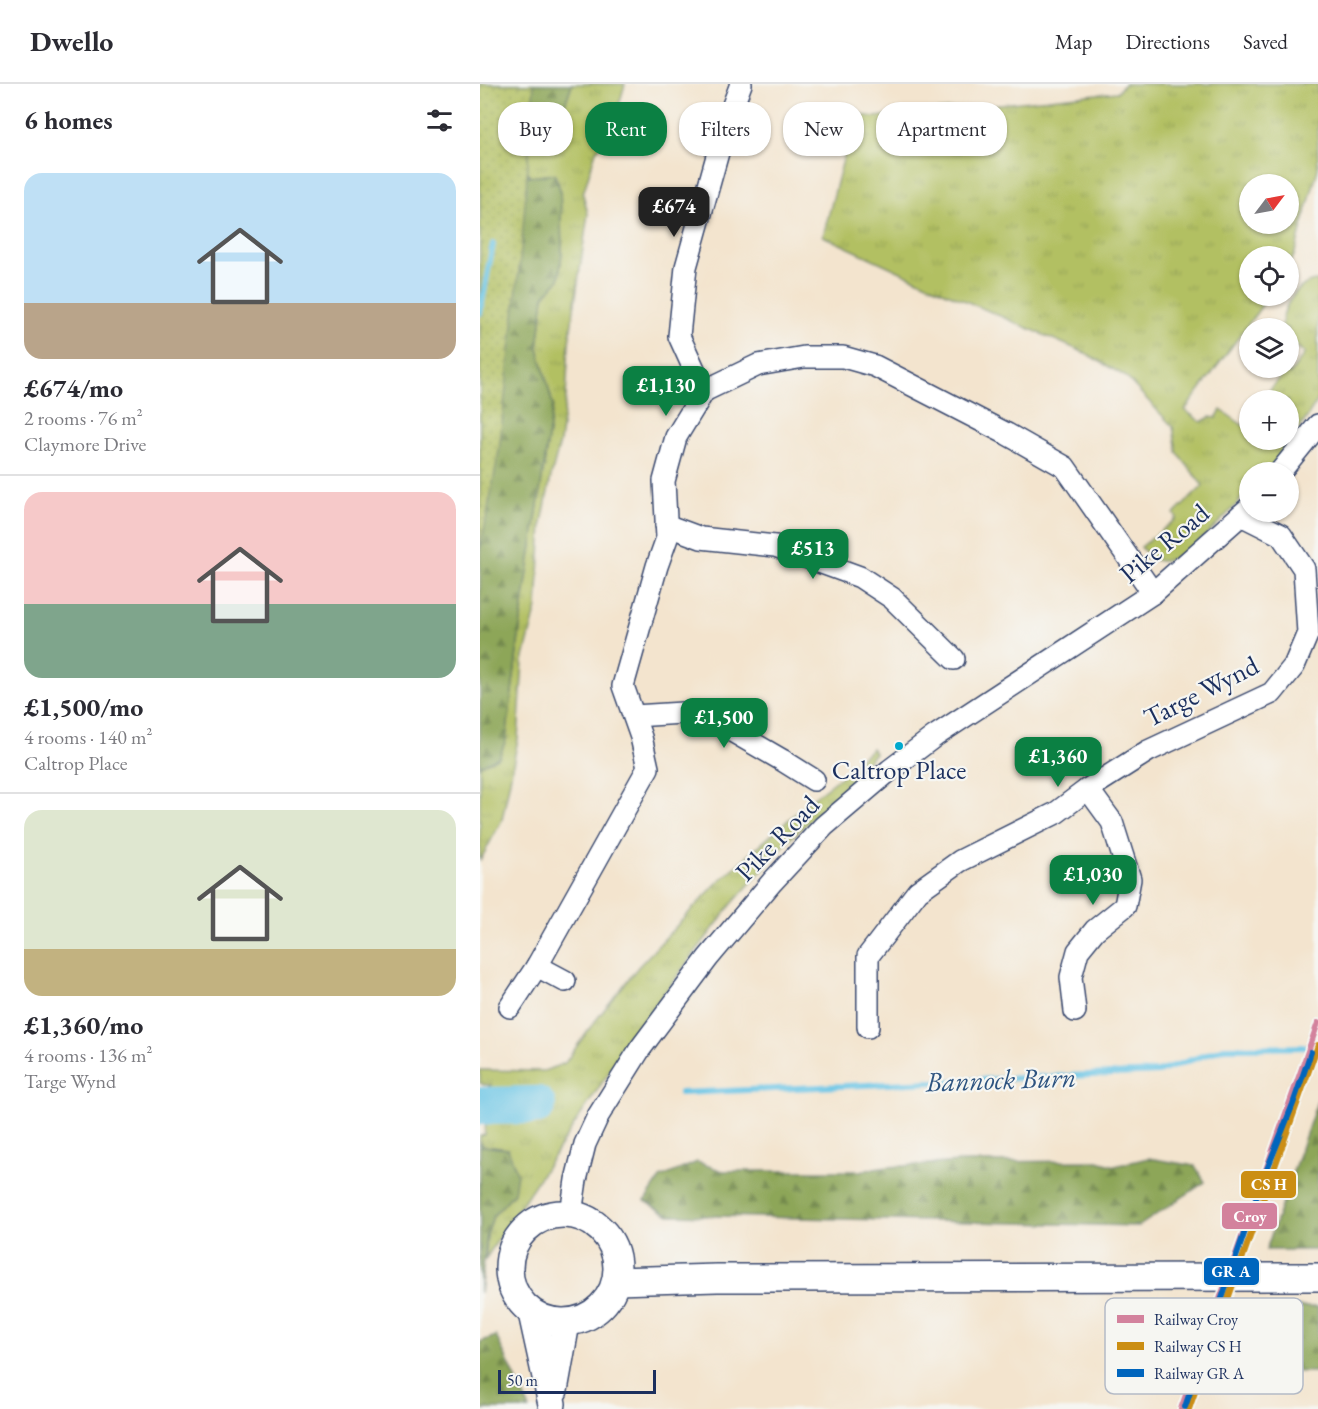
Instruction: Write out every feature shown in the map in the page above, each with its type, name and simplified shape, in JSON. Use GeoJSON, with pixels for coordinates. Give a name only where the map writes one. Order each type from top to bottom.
{"type":"FeatureCollection","features":[{"type":"Feature","properties":{"kind":"main road"},"geometry":{"type":"LineString","coordinates":[[571,1214],[601,1229],[611,1243],[616,1270],[609,1297],[598,1310],[583,1319],[566,1323],[548,1321],[532,1313],[516,1296],[510,1280],[509,1262],[513,1246],[523,1231],[537,1221],[553,1215],[571,1214]]}},
{"type":"Feature","properties":{"kind":"main road"},"geometry":{"type":"LineString","coordinates":[[616,1270],[717,1278],[1310,1277]]}},
{"type":"Feature","properties":{"kind":"main road"},"geometry":{"type":"LineString","coordinates":[[532,1313],[552,1406]]}},
{"type":"Feature","properties":{"kind":"main road"},"geometry":{"type":"LineString","coordinates":[[552,1406],[566,1323]]}},
{"type":"Feature","properties":{"kind":"street"},"geometry":{"type":"LineString","coordinates":[[704,391],[679,336],[686,267],[726,124],[741,84]]}},
{"type":"Feature","properties":{"kind":"street"},"geometry":{"type":"LineString","coordinates":[[510,1007],[537,966],[648,768],[641,737],[624,687],[648,597],[667,538],[663,481],[676,437],[704,391],[758,365],[804,357],[843,357],[875,366],[1007,434],[1065,467],[1153,593]]}},
{"type":"Feature","properties":{"kind":"street"},"geometry":{"type":"LineString","coordinates":[[1288,462],[1318,425]]}},
{"type":"Feature","properties":{"kind":"street","name":"Pike Road"},"geometry":{"type":"LineString","coordinates":[[571,1214],[585,1144],[598,1116],[640,1049],[708,958],[824,826],[890,770],[935,736],[1153,593],[1239,516]]}},
{"type":"Feature","properties":{"kind":"street","name":"Targe Wynd"},"geometry":{"type":"LineString","coordinates":[[868,1027],[868,956],[918,891],[960,861],[1056,813],[1088,789],[1148,751],[1272,693],[1294,666],[1308,633],[1304,569],[1281,535],[1262,522]]}},
{"type":"Feature","properties":{"kind":"street"},"geometry":{"type":"LineString","coordinates":[[666,525],[701,538],[775,546],[860,577],[892,598],[954,659]]}},
{"type":"Feature","properties":{"kind":"street"},"geometry":{"type":"LineString","coordinates":[[634,716],[699,712],[814,780]]}},
{"type":"Feature","properties":{"kind":"street"},"geometry":{"type":"LineString","coordinates":[[1075,1011],[1071,977],[1078,951],[1095,930],[1125,906],[1130,879],[1112,822],[1088,789]]}},
{"type":"Feature","properties":{"kind":"street"},"geometry":{"type":"LineString","coordinates":[[537,966],[565,981]]}},
{"type":"Feature","properties":{"kind":"green space"},"geometry":{"type":"Polygon","coordinates":[[[480,84],[572,84],[566,102],[498,102],[498,156],[521,156],[529,177],[554,174],[560,189],[562,252],[559,280],[544,296],[538,348],[553,405],[522,612],[506,740],[499,757],[480,766],[480,84]]]}},
{"type":"Feature","properties":{"kind":"green space"},"geometry":{"type":"Polygon","coordinates":[[[480,84],[534,84],[533,102],[498,102],[498,156],[529,156],[522,242],[499,451],[480,552],[480,84]]]}},
{"type":"Feature","properties":{"kind":"green space"},"geometry":{"type":"Polygon","coordinates":[[[572,84],[625,84],[620,102],[585,102],[585,156],[594,156],[583,194],[588,214],[569,343],[566,397],[560,442],[542,523],[537,607],[523,661],[518,739],[502,820],[480,861],[480,766],[499,757],[506,739],[522,612],[553,405],[538,348],[544,296],[559,280],[562,253],[560,189],[555,175],[530,177],[521,156],[573,156],[573,102],[566,102],[572,84]]]}},
{"type":"Feature","properties":{"kind":"green space"},"geometry":{"type":"Polygon","coordinates":[[[1124,84],[1318,84],[1318,169],[1297,246],[1239,246],[1239,306],[1262,306],[1253,318],[1239,318],[1239,337],[1185,410],[1201,422],[1210,417],[1216,418],[1221,410],[1239,423],[1239,450],[1285,450],[1275,462],[1239,462],[1239,502],[1196,543],[1173,558],[1162,561],[1144,558],[1147,554],[1141,547],[1177,518],[1174,514],[1203,486],[1177,452],[1173,427],[1125,376],[1085,353],[823,236],[844,156],[864,156],[864,115],[876,117],[876,156],[1007,156],[1007,103],[1117,92],[1124,84]]]}},
{"type":"Feature","properties":{"kind":"green space"},"geometry":{"type":"Polygon","coordinates":[[[1318,281],[1318,400],[1299,430],[1299,390],[1270,390],[1280,378],[1299,378],[1299,361],[1305,353],[1299,349],[1299,318],[1283,317],[1287,306],[1299,306],[1299,289],[1318,281]]]}},
{"type":"Feature","properties":{"kind":"green space"},"geometry":{"type":"Polygon","coordinates":[[[872,748],[875,753],[838,795],[789,840],[731,905],[641,1024],[486,1258],[487,1235],[493,1216],[514,1193],[508,1149],[483,1146],[480,1142],[480,1136],[485,1135],[486,1120],[480,1119],[480,1094],[491,1085],[480,1083],[480,1070],[544,1071],[565,1063],[638,967],[716,884],[872,748]]]}},
{"type":"Feature","properties":{"kind":"green space"},"geometry":{"type":"Polygon","coordinates":[[[1318,1099],[1318,1250],[1266,1250],[1318,1099]]]}},
{"type":"Feature","properties":{"kind":"green space"},"geometry":{"type":"Polygon","coordinates":[[[480,1142],[483,1146],[508,1149],[517,1173],[514,1193],[493,1216],[487,1235],[480,1293],[480,1142]]]}},
{"type":"Feature","properties":{"kind":"green space"},"geometry":{"type":"Polygon","coordinates":[[[1148,1158],[1195,1166],[1205,1182],[1139,1226],[669,1215],[645,1201],[660,1178],[697,1162],[723,1171],[860,1171],[960,1162],[1098,1161],[1115,1166],[1148,1158]]]}},
{"type":"Feature","properties":{"kind":"green space"},"geometry":{"type":"Polygon","coordinates":[[[1303,1307],[1318,1307],[1318,1372],[1303,1372],[1303,1307]]]}},
{"type":"Feature","properties":{"kind":"green space"},"geometry":{"type":"Polygon","coordinates":[[[496,1336],[530,1409],[480,1409],[480,1342],[496,1336]]]}},
{"type":"Feature","properties":{"kind":"waterway"},"geometry":{"type":"LineString","coordinates":[[480,313],[493,244]]}},
{"type":"Feature","properties":{"kind":"waterway","name":"Bannock Burn"},"geometry":{"type":"LineString","coordinates":[[681,1093],[1158,1072],[1224,1048],[1318,1047]]}},
{"type":"Feature","properties":{"kind":"waterway","name":"Bannock Burn"},"geometry":{"type":"LineString","coordinates":[[480,1106],[537,1105]]}},
{"type":"Feature","properties":{"kind":"rail line","name":"Croy"},"geometry":{"type":"LineString","coordinates":[[1220,1298],[1318,1023]]}},
{"type":"Feature","properties":{"kind":"rail line","name":"Croy"},"geometry":{"type":"LineString","coordinates":[[1181,1409],[1186,1394]]}},
{"type":"Feature","properties":{"kind":"transit line"},"geometry":{"type":"LineString","coordinates":[[1228,1298],[1318,1045]]}},
{"type":"Feature","properties":{"kind":"transit line"},"geometry":{"type":"LineString","coordinates":[[1222,1298],[1260,1187],[1311,1052]]}},
{"type":"Feature","properties":{"kind":"transit line"},"geometry":{"type":"LineString","coordinates":[[1185,1407],[1189,1394]]}},
{"type":"Feature","properties":{"kind":"transit line"},"geometry":{"type":"LineString","coordinates":[[1189,1409],[1194,1394]]}},
{"type":"Feature","properties":{"kind":"place","name":"Caltrop Place"},"geometry":{"type":"Point","coordinates":[899,746]}}]}
